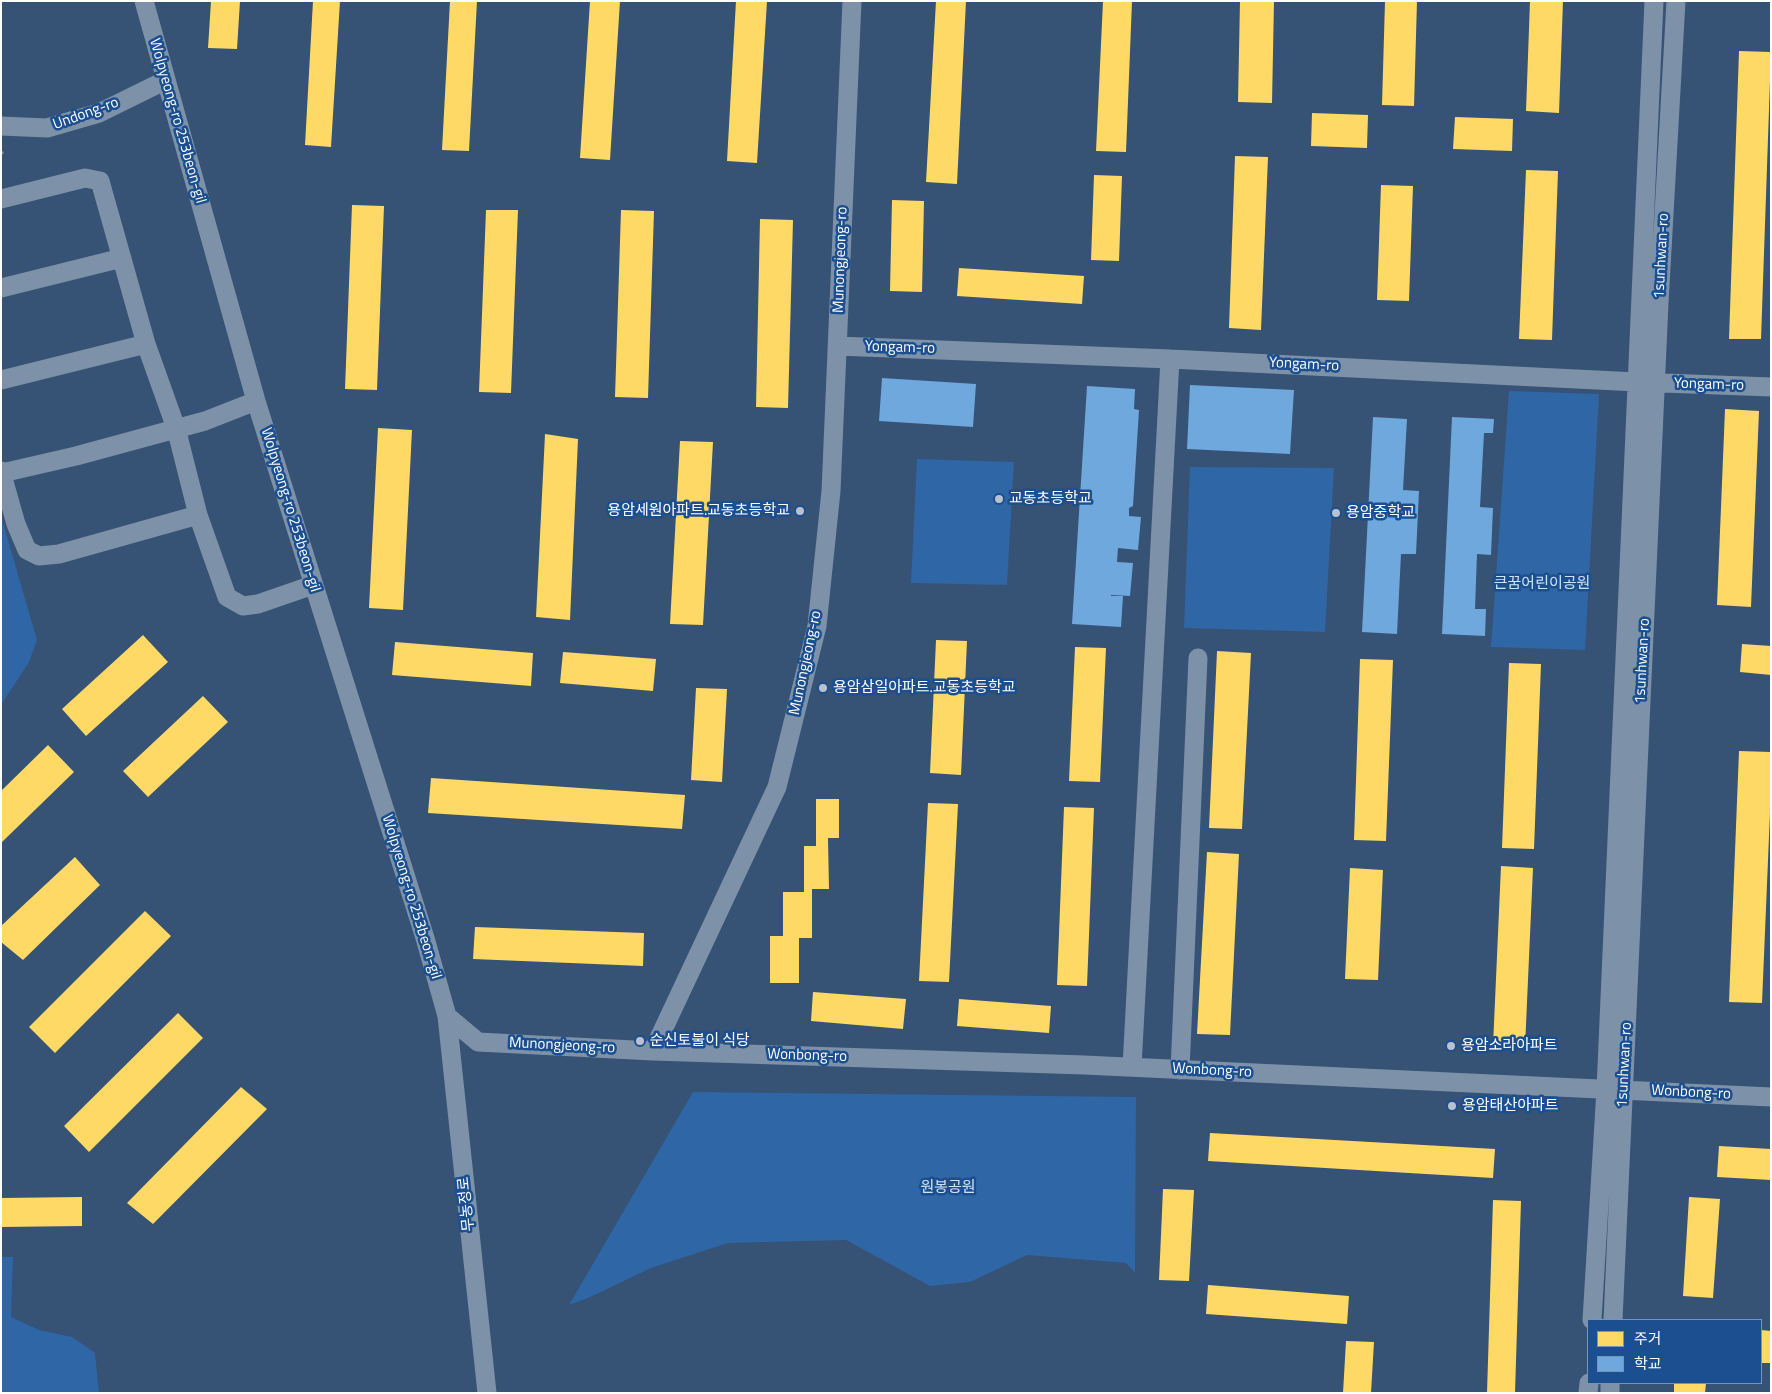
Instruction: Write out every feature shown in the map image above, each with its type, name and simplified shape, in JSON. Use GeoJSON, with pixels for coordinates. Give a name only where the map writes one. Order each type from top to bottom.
{"type":"FeatureCollection","features":[{"type":"Feature","properties":{"kind":"street","name":"Wolpyeong-ro 253beon-gil"},"geometry":{"type":"LineString","coordinates":[[144,1],[256,401],[425,938],[447,1016]]}},
{"type":"Feature","properties":{"kind":"street","name":"Munongjeong-ro"},"geometry":{"type":"LineString","coordinates":[[447,1016],[478,1042],[653,1051],[777,787],[816,626],[831,491],[852,1]]}},
{"type":"Feature","properties":{"kind":"street","name":"1sunhwan-ro"},"geometry":{"type":"LineString","coordinates":[[1613,1319],[1615,1089],[1647,382],[1654,1]]}},
{"type":"Feature","properties":{"kind":"street","name":"1sunhwan-ro"},"geometry":{"type":"LineString","coordinates":[[1647,382],[1676,1]]}},
{"type":"Feature","properties":{"kind":"street","name":"Undong-ro"},"geometry":{"type":"LineString","coordinates":[[1,126],[47,128],[99,113],[166,80]]}},
{"type":"Feature","properties":{"kind":"street"},"geometry":{"type":"LineString","coordinates":[[1,199],[85,178],[100,181],[146,344],[176,428],[198,515],[227,597],[243,606],[258,604],[313,585]]}},
{"type":"Feature","properties":{"kind":"street"},"geometry":{"type":"LineString","coordinates":[[1,288],[122,258]]}},
{"type":"Feature","properties":{"kind":"street"},"geometry":{"type":"LineString","coordinates":[[1,380],[146,344]]}},
{"type":"Feature","properties":{"kind":"street","name":"Yongam-ro"},"geometry":{"type":"LineString","coordinates":[[838,346],[1170,359],[1771,387]]}},
{"type":"Feature","properties":{"kind":"street"},"geometry":{"type":"LineString","coordinates":[[1132,1067],[1170,359]]}},
{"type":"Feature","properties":{"kind":"street"},"geometry":{"type":"LineString","coordinates":[[198,515],[59,554],[39,556],[27,550],[19,532],[2,472],[76,456],[205,421],[256,401]]}},
{"type":"Feature","properties":{"kind":"street"},"geometry":{"type":"LineString","coordinates":[[1180,1070],[1198,658]]}},
{"type":"Feature","properties":{"kind":"street","name":"무농정로"},"geometry":{"type":"LineString","coordinates":[[447,1016],[486,1393]]}},
{"type":"Feature","properties":{"kind":"street","name":"Wonbong-ro"},"geometry":{"type":"LineString","coordinates":[[653,1051],[1132,1067],[1771,1097]]}},
{"type":"Feature","properties":{"kind":"street","name":"1sunhwan-ro"},"geometry":{"type":"LineString","coordinates":[[1592,1319],[1615,1089]]}},
{"type":"Feature","properties":{"kind":"green space","name":"큰꿈어린이공원"},"geometry":{"type":"Polygon","coordinates":[[[1509,391],[1599,394],[1585,650],[1491,647],[1509,391]]]}},
{"type":"Feature","properties":{"kind":"green space"},"geometry":{"type":"Polygon","coordinates":[[[917,459],[1014,462],[1007,585],[911,583],[917,459]]]}},
{"type":"Feature","properties":{"kind":"green space"},"geometry":{"type":"Polygon","coordinates":[[[1190,467],[1334,468],[1325,632],[1184,628],[1190,467]]]}},
{"type":"Feature","properties":{"kind":"green space"},"geometry":{"type":"Polygon","coordinates":[[[1,516],[37,640],[29,662],[1,705],[1,516]]]}},
{"type":"Feature","properties":{"kind":"green space","name":"원봉공원"},"geometry":{"type":"Polygon","coordinates":[[[693,1092],[1136,1097],[1135,1273],[1126,1263],[1027,1255],[970,1282],[930,1286],[846,1240],[728,1243],[651,1268],[569,1305],[693,1092]]]}},
{"type":"Feature","properties":{"kind":"green space"},"geometry":{"type":"Polygon","coordinates":[[[1,1257],[13,1257],[11,1317],[39,1330],[72,1337],[95,1353],[99,1393],[1,1393],[1,1257]]]}},
{"type":"Feature","properties":{"kind":"building: 주거"},"geometry":{"type":"Polygon","coordinates":[[[211,1],[240,1],[237,49],[208,48],[211,1]]]}},
{"type":"Feature","properties":{"kind":"building: 주거"},"geometry":{"type":"Polygon","coordinates":[[[313,1],[340,1],[331,147],[305,145],[313,1]]]}},
{"type":"Feature","properties":{"kind":"building: 주거"},"geometry":{"type":"Polygon","coordinates":[[[450,1],[477,1],[469,151],[442,150],[450,1]]]}},
{"type":"Feature","properties":{"kind":"building: 주거"},"geometry":{"type":"Polygon","coordinates":[[[590,1],[620,1],[610,160],[580,158],[590,1]]]}},
{"type":"Feature","properties":{"kind":"building: 주거"},"geometry":{"type":"Polygon","coordinates":[[[736,1],[767,1],[757,163],[727,161],[736,1]]]}},
{"type":"Feature","properties":{"kind":"building: 주거"},"geometry":{"type":"Polygon","coordinates":[[[936,1],[966,1],[957,184],[926,182],[936,1]]]}},
{"type":"Feature","properties":{"kind":"building: 주거"},"geometry":{"type":"Polygon","coordinates":[[[1103,1],[1132,1],[1126,152],[1096,151],[1103,1]]]}},
{"type":"Feature","properties":{"kind":"building: 주거"},"geometry":{"type":"Polygon","coordinates":[[[1240,1],[1274,1],[1272,103],[1238,102],[1240,1]]]}},
{"type":"Feature","properties":{"kind":"building: 주거"},"geometry":{"type":"Polygon","coordinates":[[[1385,1],[1417,1],[1414,106],[1382,105],[1385,1]]]}},
{"type":"Feature","properties":{"kind":"building: 주거"},"geometry":{"type":"Polygon","coordinates":[[[1530,1],[1563,1],[1559,113],[1526,111],[1530,1]]]}},
{"type":"Feature","properties":{"kind":"building: 주거"},"geometry":{"type":"Polygon","coordinates":[[[1739,51],[1771,52],[1761,339],[1729,339],[1739,51]]]}},
{"type":"Feature","properties":{"kind":"building: 주거"},"geometry":{"type":"Polygon","coordinates":[[[1312,113],[1368,115],[1367,148],[1311,146],[1312,113]]]}},
{"type":"Feature","properties":{"kind":"building: 주거"},"geometry":{"type":"Polygon","coordinates":[[[1455,117],[1513,119],[1512,151],[1453,149],[1455,117]]]}},
{"type":"Feature","properties":{"kind":"building: 주거"},"geometry":{"type":"Polygon","coordinates":[[[1235,156],[1268,157],[1261,330],[1229,328],[1235,156]]]}},
{"type":"Feature","properties":{"kind":"building: 주거"},"geometry":{"type":"Polygon","coordinates":[[[1526,170],[1558,171],[1552,340],[1519,339],[1526,170]]]}},
{"type":"Feature","properties":{"kind":"building: 주거"},"geometry":{"type":"Polygon","coordinates":[[[1094,175],[1122,176],[1119,261],[1091,260],[1094,175]]]}},
{"type":"Feature","properties":{"kind":"building: 주거"},"geometry":{"type":"Polygon","coordinates":[[[1381,185],[1413,186],[1409,301],[1377,300],[1381,185]]]}},
{"type":"Feature","properties":{"kind":"building: 주거"},"geometry":{"type":"Polygon","coordinates":[[[892,200],[924,201],[922,292],[890,291],[892,200]]]}},
{"type":"Feature","properties":{"kind":"building: 주거"},"geometry":{"type":"Polygon","coordinates":[[[352,205],[384,206],[377,390],[345,389],[352,205]]]}},
{"type":"Feature","properties":{"kind":"building: 주거"},"geometry":{"type":"Polygon","coordinates":[[[486,210],[518,210],[511,393],[479,392],[486,210]]]}},
{"type":"Feature","properties":{"kind":"building: 주거"},"geometry":{"type":"Polygon","coordinates":[[[621,210],[654,211],[648,398],[615,397],[621,210]]]}},
{"type":"Feature","properties":{"kind":"building: 주거"},"geometry":{"type":"Polygon","coordinates":[[[760,219],[793,220],[788,408],[756,407],[760,219]]]}},
{"type":"Feature","properties":{"kind":"building: 주거"},"geometry":{"type":"Polygon","coordinates":[[[959,268],[1084,276],[1082,304],[957,296],[959,268]]]}},
{"type":"Feature","properties":{"kind":"building: 주거"},"geometry":{"type":"Polygon","coordinates":[[[1725,409],[1759,411],[1751,607],[1717,605],[1725,409]]]}},
{"type":"Feature","properties":{"kind":"building: 주거"},"geometry":{"type":"Polygon","coordinates":[[[378,428],[412,430],[403,610],[369,608],[378,428]]]}},
{"type":"Feature","properties":{"kind":"building: 주거"},"geometry":{"type":"Polygon","coordinates":[[[545,434],[578,439],[570,620],[536,617],[545,434]]]}},
{"type":"Feature","properties":{"kind":"building: 주거"},"geometry":{"type":"Polygon","coordinates":[[[680,441],[713,442],[703,625],[670,624],[680,441]]]}},
{"type":"Feature","properties":{"kind":"building: 주거"},"geometry":{"type":"Polygon","coordinates":[[[143,635],[168,662],[86,736],[62,709],[143,635]]]}},
{"type":"Feature","properties":{"kind":"building: 주거"},"geometry":{"type":"Polygon","coordinates":[[[936,640],[967,641],[961,775],[930,773],[936,640]]]}},
{"type":"Feature","properties":{"kind":"building: 주거"},"geometry":{"type":"Polygon","coordinates":[[[395,642],[533,653],[531,686],[392,675],[395,642]]]}},
{"type":"Feature","properties":{"kind":"building: 주거"},"geometry":{"type":"Polygon","coordinates":[[[1742,644],[1771,646],[1771,675],[1740,672],[1742,644]]]}},
{"type":"Feature","properties":{"kind":"building: 주거"},"geometry":{"type":"Polygon","coordinates":[[[1075,647],[1106,648],[1100,782],[1069,781],[1075,647]]]}},
{"type":"Feature","properties":{"kind":"building: 주거"},"geometry":{"type":"Polygon","coordinates":[[[1217,651],[1251,653],[1242,829],[1209,828],[1217,651]]]}},
{"type":"Feature","properties":{"kind":"building: 주거"},"geometry":{"type":"Polygon","coordinates":[[[563,652],[656,659],[653,691],[560,683],[563,652]]]}},
{"type":"Feature","properties":{"kind":"building: 주거"},"geometry":{"type":"Polygon","coordinates":[[[1360,659],[1393,660],[1386,841],[1354,840],[1360,659]]]}},
{"type":"Feature","properties":{"kind":"building: 주거"},"geometry":{"type":"Polygon","coordinates":[[[1509,663],[1541,664],[1534,849],[1502,848],[1509,663]]]}},
{"type":"Feature","properties":{"kind":"building: 주거"},"geometry":{"type":"Polygon","coordinates":[[[696,688],[727,689],[722,782],[691,780],[696,688]]]}},
{"type":"Feature","properties":{"kind":"building: 주거"},"geometry":{"type":"Polygon","coordinates":[[[203,696],[228,722],[148,797],[123,771],[203,696]]]}},
{"type":"Feature","properties":{"kind":"building: 주거"},"geometry":{"type":"Polygon","coordinates":[[[48,745],[74,772],[1,843],[1,791],[48,745]]]}},
{"type":"Feature","properties":{"kind":"building: 주거"},"geometry":{"type":"Polygon","coordinates":[[[1739,751],[1771,752],[1762,1003],[1729,1002],[1739,751]]]}},
{"type":"Feature","properties":{"kind":"building: 주거"},"geometry":{"type":"Polygon","coordinates":[[[431,778],[685,795],[682,829],[428,813],[431,778]]]}},
{"type":"Feature","properties":{"kind":"building: 주거"},"geometry":{"type":"Polygon","coordinates":[[[816,799],[839,799],[839,838],[828,838],[829,889],[812,889],[812,938],[799,938],[799,983],[770,983],[770,936],[783,936],[783,892],[804,892],[804,846],[816,846],[816,799]]]}},
{"type":"Feature","properties":{"kind":"building: 주거"},"geometry":{"type":"Polygon","coordinates":[[[928,803],[958,804],[949,982],[919,981],[928,803]]]}},
{"type":"Feature","properties":{"kind":"building: 주거"},"geometry":{"type":"Polygon","coordinates":[[[1064,807],[1094,808],[1087,986],[1057,985],[1064,807]]]}},
{"type":"Feature","properties":{"kind":"building: 주거"},"geometry":{"type":"Polygon","coordinates":[[[1207,852],[1239,854],[1230,1035],[1197,1034],[1207,852]]]}},
{"type":"Feature","properties":{"kind":"building: 주거"},"geometry":{"type":"Polygon","coordinates":[[[75,857],[100,885],[23,960],[1,942],[1,926],[75,857]]]}},
{"type":"Feature","properties":{"kind":"building: 주거"},"geometry":{"type":"Polygon","coordinates":[[[1501,866],[1533,868],[1525,1047],[1493,1046],[1501,866]]]}},
{"type":"Feature","properties":{"kind":"building: 주거"},"geometry":{"type":"Polygon","coordinates":[[[1350,868],[1383,870],[1378,980],[1345,979],[1350,868]]]}},
{"type":"Feature","properties":{"kind":"building: 주거"},"geometry":{"type":"Polygon","coordinates":[[[145,911],[171,936],[55,1053],[29,1027],[145,911]]]}},
{"type":"Feature","properties":{"kind":"building: 주거"},"geometry":{"type":"Polygon","coordinates":[[[475,927],[644,933],[643,966],[473,959],[475,927]]]}},
{"type":"Feature","properties":{"kind":"building: 주거"},"geometry":{"type":"Polygon","coordinates":[[[813,992],[906,999],[903,1029],[811,1021],[813,992]]]}},
{"type":"Feature","properties":{"kind":"building: 주거"},"geometry":{"type":"Polygon","coordinates":[[[959,999],[1051,1006],[1049,1033],[957,1026],[959,999]]]}},
{"type":"Feature","properties":{"kind":"building: 주거"},"geometry":{"type":"Polygon","coordinates":[[[178,1013],[203,1038],[89,1152],[64,1126],[178,1013]]]}},
{"type":"Feature","properties":{"kind":"building: 주거"},"geometry":{"type":"Polygon","coordinates":[[[241,1087],[267,1109],[153,1224],[127,1203],[241,1087]]]}},
{"type":"Feature","properties":{"kind":"building: 주거"},"geometry":{"type":"Polygon","coordinates":[[[1210,1133],[1495,1149],[1493,1178],[1208,1161],[1210,1133]]]}},
{"type":"Feature","properties":{"kind":"building: 주거"},"geometry":{"type":"Polygon","coordinates":[[[1719,1146],[1771,1149],[1771,1180],[1717,1177],[1719,1146]]]}},
{"type":"Feature","properties":{"kind":"building: 주거"},"geometry":{"type":"Polygon","coordinates":[[[1163,1189],[1194,1190],[1189,1281],[1159,1280],[1163,1189]]]}},
{"type":"Feature","properties":{"kind":"building: 주거"},"geometry":{"type":"Polygon","coordinates":[[[82,1197],[82,1226],[1,1227],[1,1198],[82,1197]]]}},
{"type":"Feature","properties":{"kind":"building: 주거"},"geometry":{"type":"Polygon","coordinates":[[[1689,1197],[1720,1199],[1713,1298],[1683,1296],[1689,1197]]]}},
{"type":"Feature","properties":{"kind":"building: 주거"},"geometry":{"type":"Polygon","coordinates":[[[1493,1200],[1521,1201],[1515,1393],[1487,1393],[1493,1200]]]}},
{"type":"Feature","properties":{"kind":"building: 주거"},"geometry":{"type":"Polygon","coordinates":[[[1208,1285],[1349,1296],[1347,1324],[1206,1314],[1208,1285]]]}},
{"type":"Feature","properties":{"kind":"building: 주거"},"geometry":{"type":"Polygon","coordinates":[[[1762,1330],[1771,1331],[1771,1363],[1762,1363],[1762,1330]]]}},
{"type":"Feature","properties":{"kind":"building: 주거"},"geometry":{"type":"Polygon","coordinates":[[[1346,1341],[1374,1342],[1371,1393],[1343,1393],[1346,1341]]]}},
{"type":"Feature","properties":{"kind":"building: 주거"},"geometry":{"type":"Polygon","coordinates":[[[1674,1384],[1706,1384],[1705,1393],[1674,1393],[1674,1384]]]}},
{"type":"Feature","properties":{"kind":"building: 학교"},"geometry":{"type":"Polygon","coordinates":[[[882,378],[976,384],[973,427],[879,421],[882,378]]]}},
{"type":"Feature","properties":{"kind":"building: 학교"},"geometry":{"type":"Polygon","coordinates":[[[1190,385],[1294,390],[1290,454],[1187,449],[1190,385]]]}},
{"type":"Feature","properties":{"kind":"building: 학교"},"geometry":{"type":"Polygon","coordinates":[[[1087,386],[1135,389],[1134,409],[1139,410],[1133,506],[1129,508],[1129,516],[1141,517],[1138,550],[1118,548],[1117,562],[1133,563],[1130,596],[1111,595],[1123,596],[1121,627],[1072,624],[1087,386]]]}},
{"type":"Feature","properties":{"kind":"building: 학교"},"geometry":{"type":"Polygon","coordinates":[[[1373,417],[1407,419],[1403,490],[1419,491],[1416,554],[1401,554],[1397,634],[1362,632],[1373,417]]]}},
{"type":"Feature","properties":{"kind":"building: 학교"},"geometry":{"type":"Polygon","coordinates":[[[1452,417],[1494,419],[1493,433],[1484,433],[1480,507],[1493,508],[1491,555],[1477,554],[1475,609],[1486,609],[1485,636],[1442,634],[1452,417]]]}},
{"type":"Feature","properties":{"kind":"place","name":"교동초등학교"},"geometry":{"type":"Point","coordinates":[999,499]}},
{"type":"Feature","properties":{"kind":"place","name":"용암세원아파트.교동초등학교"},"geometry":{"type":"Point","coordinates":[800,511]}},
{"type":"Feature","properties":{"kind":"place","name":"용암중학교"},"geometry":{"type":"Point","coordinates":[1336,513]}},
{"type":"Feature","properties":{"kind":"place","name":"용암삼일아파트.교동초등학교"},"geometry":{"type":"Point","coordinates":[823,688]}},
{"type":"Feature","properties":{"kind":"place","name":"순신토불이 식당"},"geometry":{"type":"Point","coordinates":[640,1041]}},
{"type":"Feature","properties":{"kind":"place","name":"용암소라아파트"},"geometry":{"type":"Point","coordinates":[1451,1046]}},
{"type":"Feature","properties":{"kind":"place","name":"용암태산아파트"},"geometry":{"type":"Point","coordinates":[1452,1106]}}]}
